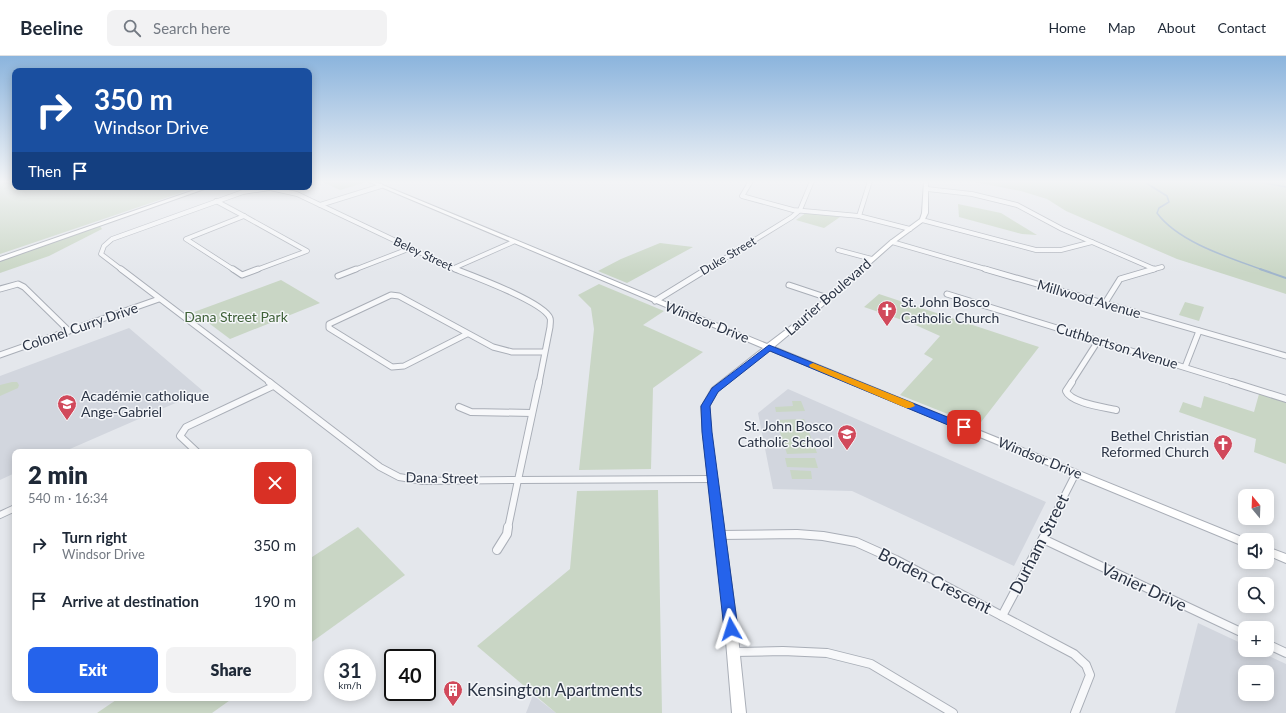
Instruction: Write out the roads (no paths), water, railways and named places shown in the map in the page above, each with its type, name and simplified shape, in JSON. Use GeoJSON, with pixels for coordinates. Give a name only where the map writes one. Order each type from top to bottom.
{"type":"FeatureCollection","features":[{"type":"Feature","properties":{"kind":"street"},"geometry":{"type":"LineString","coordinates":[[0,259],[137,212]]}},
{"type":"Feature","properties":{"kind":"street","name":"Beley Street"},"geometry":{"type":"LineString","coordinates":[[159,299],[102,254],[102,249],[110,240],[123,234],[186,212]]}},
{"type":"Feature","properties":{"kind":"street"},"geometry":{"type":"LineString","coordinates":[[236,212],[244,216],[307,251],[242,275],[186,239],[244,216]]}},
{"type":"Feature","properties":{"kind":"street","name":"Beley Street"},"geometry":{"type":"LineString","coordinates":[[334,212],[410,248],[522,298],[544,310],[550,318],[550,327],[507,534],[497,550]]}},
{"type":"Feature","properties":{"kind":"street","name":"Windsor Drive"},"geometry":{"type":"LineString","coordinates":[[442,212],[769,348],[1238,539]]}},
{"type":"Feature","properties":{"kind":"street","name":"Duke Street"},"geometry":{"type":"LineString","coordinates":[[655,301],[792,217],[798,212]]}},
{"type":"Feature","properties":{"kind":"street"},"geometry":{"type":"LineString","coordinates":[[816,212],[859,216],[910,229]]}},
{"type":"Feature","properties":{"kind":"street"},"geometry":{"type":"LineString","coordinates":[[859,216],[860,212]]}},
{"type":"Feature","properties":{"kind":"street"},"geometry":{"type":"LineString","coordinates":[[926,212],[922,220],[1036,250],[1061,250],[1092,242]]}},
{"type":"Feature","properties":{"kind":"street"},"geometry":{"type":"LineString","coordinates":[[1030,212],[1092,242],[1152,268]]}},
{"type":"Feature","properties":{"kind":"street","name":"Laurier Boulevard"},"geometry":{"type":"LineString","coordinates":[[738,713],[733,652],[720,534],[712,479],[705,406],[715,390],[769,348],[892,242],[922,220]]}},
{"type":"Feature","properties":{"kind":"street"},"geometry":{"type":"LineString","coordinates":[[454,268],[514,242]]}},
{"type":"Feature","properties":{"kind":"street","name":"Millwood Avenue"},"geometry":{"type":"LineString","coordinates":[[892,242],[1286,356]]}},
{"type":"Feature","properties":{"kind":"street"},"geometry":{"type":"LineString","coordinates":[[338,276],[410,248]]}},
{"type":"Feature","properties":{"kind":"street"},"geometry":{"type":"LineString","coordinates":[[838,250],[872,259]]}},
{"type":"Feature","properties":{"kind":"street"},"geometry":{"type":"LineString","coordinates":[[1105,303],[1120,279],[1152,268],[1162,267]]}},
{"type":"Feature","properties":{"kind":"street"},"geometry":{"type":"LineString","coordinates":[[0,289],[18,284],[24,287],[69,331]]}},
{"type":"Feature","properties":{"kind":"street"},"geometry":{"type":"LineString","coordinates":[[789,285],[828,298]]}},
{"type":"Feature","properties":{"kind":"street","name":"Cuthbertson Avenue"},"geometry":{"type":"LineString","coordinates":[[947,294],[1286,399]]}},
{"type":"Feature","properties":{"kind":"street"},"geometry":{"type":"LineString","coordinates":[[467,334],[404,366],[392,367],[329,328],[328,324],[391,295],[399,296],[493,347],[512,352],[544,352]]}},
{"type":"Feature","properties":{"kind":"street","name":"Colonel Curry Drive"},"geometry":{"type":"LineString","coordinates":[[0,355],[159,299]]}},
{"type":"Feature","properties":{"kind":"street","name":"Dana Street"},"geometry":{"type":"LineString","coordinates":[[159,299],[380,467],[399,477],[424,481],[519,479],[712,479]]}},
{"type":"Feature","properties":{"kind":"street"},"geometry":{"type":"LineString","coordinates":[[1185,367],[1199,331]]}},
{"type":"Feature","properties":{"kind":"street"},"geometry":{"type":"LineString","coordinates":[[1098,341],[1066,390],[1068,396],[1075,400],[1116,410]]}},
{"type":"Feature","properties":{"kind":"street"},"geometry":{"type":"LineString","coordinates":[[194,449],[180,436],[186,427],[273,386]]}},
{"type":"Feature","properties":{"kind":"street"},"geometry":{"type":"LineString","coordinates":[[459,407],[471,412],[532,413]]}},
{"type":"Feature","properties":{"kind":"street","name":"Durham Street"},"geometry":{"type":"LineString","coordinates":[[1002,616],[1076,473]]}},
{"type":"Feature","properties":{"kind":"street"},"geometry":{"type":"LineString","coordinates":[[0,515],[12,509]]}},
{"type":"Feature","properties":{"kind":"street","name":"Borden Crescent"},"geometry":{"type":"LineString","coordinates":[[720,534],[797,534],[823,536],[856,542],[896,560],[1074,654],[1086,665],[1090,676],[1075,713]]}},
{"type":"Feature","properties":{"kind":"street","name":"Vanier Drive"},"geometry":{"type":"LineString","coordinates":[[1043,539],[1238,631]]}},
{"type":"Feature","properties":{"kind":"street"},"geometry":{"type":"LineString","coordinates":[[1274,554],[1286,559]]}},
{"type":"Feature","properties":{"kind":"street"},"geometry":{"type":"LineString","coordinates":[[1274,647],[1286,653]]}},
{"type":"Feature","properties":{"kind":"street"},"geometry":{"type":"LineString","coordinates":[[733,652],[783,651],[827,653],[871,664],[953,713]]}},
{"type":"Feature","properties":{"kind":"waterway"},"geometry":{"type":"LineString","coordinates":[[1158,212],[1157,213],[1166,223],[1191,241],[1220,254],[1263,270]]}},
{"type":"Feature","properties":{"kind":"waterway"},"geometry":{"type":"LineString","coordinates":[[1260,269],[1286,278]]}},
{"type":"Feature","properties":{"kind":"place","name":"St. John Bosco Catholic Church"},"geometry":{"type":"Point","coordinates":[887,327]}},
{"type":"Feature","properties":{"kind":"place","name":"Académie catholique Ange-Gabriel"},"geometry":{"type":"Point","coordinates":[67,421]}},
{"type":"Feature","properties":{"kind":"place","name":"St. John Bosco Catholic School"},"geometry":{"type":"Point","coordinates":[847,451]}},
{"type":"Feature","properties":{"kind":"place","name":"Bethel Christian Reformed Church"},"geometry":{"type":"Point","coordinates":[1223,461]}},
{"type":"Feature","properties":{"kind":"place","name":"Kensington Apartments"},"geometry":{"type":"Point","coordinates":[453,707]}},
{"type":"Feature","properties":{"kind":"park label","name":"Dana Street Park"},"geometry":{"type":"Point","coordinates":[236,317]}}]}
